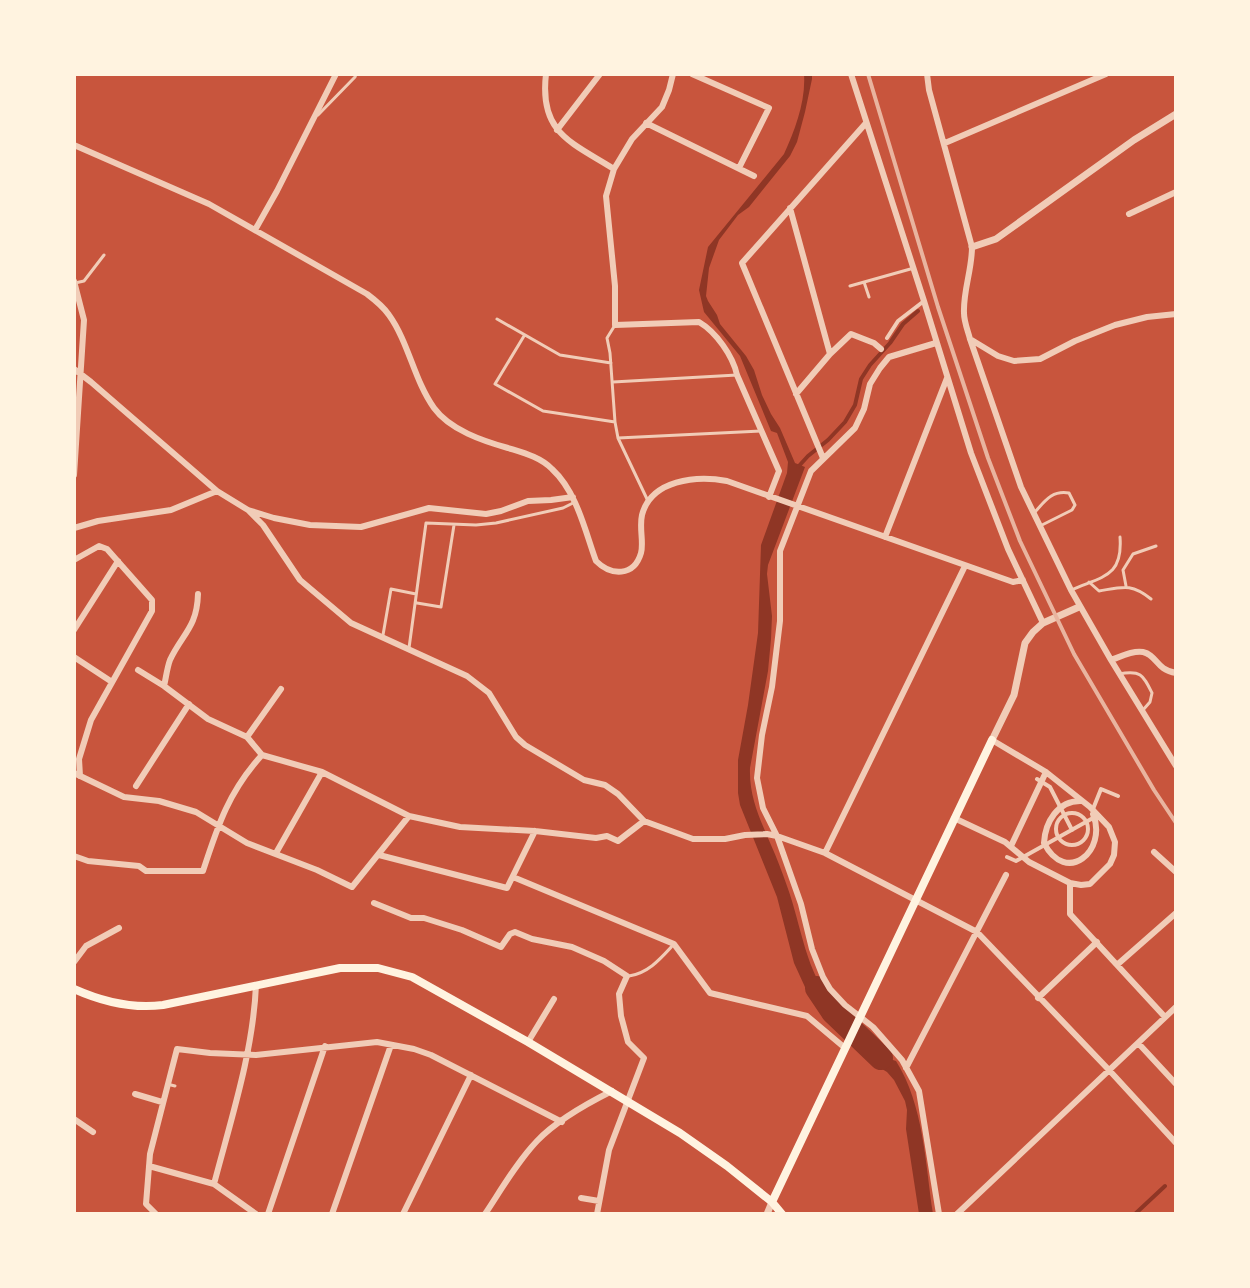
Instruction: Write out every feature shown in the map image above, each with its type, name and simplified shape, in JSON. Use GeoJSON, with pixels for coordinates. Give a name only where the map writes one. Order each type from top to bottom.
{"type":"FeatureCollection","features":[{"type":"Feature","properties":{"kind":"main road"},"geometry":{"type":"LineString","coordinates":[[772,1202],[992,740]]}},
{"type":"Feature","properties":{"kind":"main road"},"geometry":{"type":"LineString","coordinates":[[74,989],[107,1002],[144,1008],[340,968],[378,968],[412,977],[680,1133],[772,1202],[782,1214]]}},
{"type":"Feature","properties":{"kind":"street"},"geometry":{"type":"LineString","coordinates":[[255,230],[336,74]]}},
{"type":"Feature","properties":{"kind":"street"},"geometry":{"type":"LineString","coordinates":[[546,74],[548,115],[557,130],[564,138],[614,169]]}},
{"type":"Feature","properties":{"kind":"street"},"geometry":{"type":"LineString","coordinates":[[557,130],[600,74]]}},
{"type":"Feature","properties":{"kind":"street"},"geometry":{"type":"LineString","coordinates":[[673,74],[662,107],[632,139],[614,169],[606,196],[615,286],[615,325],[699,322],[708,327],[734,363],[779,471],[772,498]]}},
{"type":"Feature","properties":{"kind":"street"},"geometry":{"type":"LineString","coordinates":[[692,74],[769,108],[739,168]]}},
{"type":"Feature","properties":{"kind":"street"},"geometry":{"type":"LineString","coordinates":[[851,74],[986,496],[1043,623]]}},
{"type":"Feature","properties":{"kind":"street"},"geometry":{"type":"LineString","coordinates":[[927,74],[972,247],[963,315],[1021,487],[1079,607],[1176,766]]}},
{"type":"Feature","properties":{"kind":"street"},"geometry":{"type":"LineString","coordinates":[[945,143],[1106,74]]}},
{"type":"Feature","properties":{"kind":"street"},"geometry":{"type":"LineString","coordinates":[[972,247],[996,239],[1134,140],[1176,114]]}},
{"type":"Feature","properties":{"kind":"street"},"geometry":{"type":"LineString","coordinates":[[646,123],[754,176]]}},
{"type":"Feature","properties":{"kind":"street"},"geometry":{"type":"LineString","coordinates":[[823,458],[742,263],[866,123]]}},
{"type":"Feature","properties":{"kind":"street"},"geometry":{"type":"LineString","coordinates":[[74,145],[209,204],[373,299],[390,315],[435,409],[456,427],[536,458],[551,468],[574,500],[596,561],[611,572],[632,567],[641,554],[640,528],[647,500],[663,488],[711,478],[1013,582],[1023,580]]}},
{"type":"Feature","properties":{"kind":"street"},"geometry":{"type":"LineString","coordinates":[[1129,214],[1176,192]]}},
{"type":"Feature","properties":{"kind":"street"},"geometry":{"type":"LineString","coordinates":[[790,208],[830,354]]}},
{"type":"Feature","properties":{"kind":"street"},"geometry":{"type":"LineString","coordinates":[[74,282],[84,320],[76,372],[74,475]]}},
{"type":"Feature","properties":{"kind":"street"},"geometry":{"type":"LineString","coordinates":[[887,338],[898,321],[924,301]]}},
{"type":"Feature","properties":{"kind":"street"},"geometry":{"type":"LineString","coordinates":[[970,339],[998,356],[1014,361],[1040,359],[1115,325],[1176,314]]}},
{"type":"Feature","properties":{"kind":"street"},"geometry":{"type":"LineString","coordinates":[[796,394],[851,334],[881,349]]}},
{"type":"Feature","properties":{"kind":"street"},"geometry":{"type":"LineString","coordinates":[[936,343],[889,357],[870,384],[855,428],[811,471],[796,506],[780,551],[780,621],[757,778],[763,808],[777,836],[823,977],[845,1005],[873,1027],[902,1060],[919,1091],[939,1214]]}},
{"type":"Feature","properties":{"kind":"street"},"geometry":{"type":"LineString","coordinates":[[76,372],[217,491],[248,510],[263,525],[300,580],[351,623],[467,676],[489,693],[516,737],[525,745],[584,780],[605,785],[644,821],[693,839],[777,836],[825,853],[977,932],[1176,1143]]}},
{"type":"Feature","properties":{"kind":"street"},"geometry":{"type":"LineString","coordinates":[[885,537],[947,378]]}},
{"type":"Feature","properties":{"kind":"street"},"geometry":{"type":"LineString","coordinates":[[74,528],[98,521],[171,510],[217,491]]}},
{"type":"Feature","properties":{"kind":"street"},"geometry":{"type":"LineString","coordinates":[[248,510],[310,525],[361,527],[429,508],[486,514],[528,501],[574,500]]}},
{"type":"Feature","properties":{"kind":"street"},"geometry":{"type":"LineString","coordinates":[[74,560],[99,546],[107,549],[152,600],[152,611],[91,720],[77,775],[124,797],[159,801],[196,812],[247,843],[352,887],[409,816]]}},
{"type":"Feature","properties":{"kind":"street"},"geometry":{"type":"LineString","coordinates":[[74,630],[118,561]]}},
{"type":"Feature","properties":{"kind":"street"},"geometry":{"type":"LineString","coordinates":[[825,853],[965,566]]}},
{"type":"Feature","properties":{"kind":"street"},"geometry":{"type":"LineString","coordinates":[[164,686],[170,661],[190,629],[198,607],[198,594]]}},
{"type":"Feature","properties":{"kind":"street"},"geometry":{"type":"LineString","coordinates":[[954,818],[1011,846],[1029,862],[1070,883],[1090,884],[1110,864],[1115,842],[1109,827],[1090,807],[1046,772],[992,740],[1014,695],[1025,643],[1043,623],[1079,607]]}},
{"type":"Feature","properties":{"kind":"street"},"geometry":{"type":"LineString","coordinates":[[1111,660],[1143,652],[1149,654],[1162,669],[1176,673]]}},
{"type":"Feature","properties":{"kind":"street"},"geometry":{"type":"LineString","coordinates":[[74,657],[112,682]]}},
{"type":"Feature","properties":{"kind":"street"},"geometry":{"type":"LineString","coordinates":[[138,670],[208,719],[247,737],[262,755],[322,772],[409,816],[460,827],[596,838],[607,836],[618,841],[644,821]]}},
{"type":"Feature","properties":{"kind":"street"},"geometry":{"type":"LineString","coordinates":[[247,737],[281,689]]}},
{"type":"Feature","properties":{"kind":"street"},"geometry":{"type":"LineString","coordinates":[[136,786],[189,704]]}},
{"type":"Feature","properties":{"kind":"street"},"geometry":{"type":"LineString","coordinates":[[74,856],[88,861],[139,866],[146,871],[203,871],[229,800],[245,774],[262,755]]}},
{"type":"Feature","properties":{"kind":"street"},"geometry":{"type":"LineString","coordinates":[[276,853],[322,772]]}},
{"type":"Feature","properties":{"kind":"street"},"geometry":{"type":"LineString","coordinates":[[1011,846],[1046,772]]}},
{"type":"Feature","properties":{"kind":"street"},"geometry":{"type":"LineString","coordinates":[[1037,779],[1050,787],[1072,830]]}},
{"type":"Feature","properties":{"kind":"street"},"geometry":{"type":"LineString","coordinates":[[1087,822],[1101,789],[1118,796]]}},
{"type":"Feature","properties":{"kind":"street"},"geometry":{"type":"LineString","coordinates":[[1083,801],[1066,803],[1047,826],[1044,843],[1053,857],[1068,863],[1078,862],[1092,850],[1097,827],[1090,807]]}},
{"type":"Feature","properties":{"kind":"street"},"geometry":{"type":"LineString","coordinates":[[1075,813],[1087,822],[1089,832],[1080,844],[1070,846],[1058,838],[1056,827],[1064,815],[1075,813]]}},
{"type":"Feature","properties":{"kind":"street"},"geometry":{"type":"LineString","coordinates":[[1007,857],[1015,863],[1093,818]]}},
{"type":"Feature","properties":{"kind":"street"},"geometry":{"type":"LineString","coordinates":[[379,855],[507,888],[535,831]]}},
{"type":"Feature","properties":{"kind":"street"},"geometry":{"type":"LineString","coordinates":[[1154,852],[1176,872]]}},
{"type":"Feature","properties":{"kind":"street"},"geometry":{"type":"LineString","coordinates":[[906,1068],[1006,875]]}},
{"type":"Feature","properties":{"kind":"street"},"geometry":{"type":"LineString","coordinates":[[513,877],[674,944],[710,993],[807,1016],[846,1046]]}},
{"type":"Feature","properties":{"kind":"street"},"geometry":{"type":"LineString","coordinates":[[1070,883],[1070,914],[1165,1017]]}},
{"type":"Feature","properties":{"kind":"street"},"geometry":{"type":"LineString","coordinates":[[374,903],[411,918],[424,918],[462,930],[501,947],[515,932],[532,939],[572,947],[604,961],[627,976],[619,994],[621,1016],[628,1042],[644,1058],[609,1150],[597,1214]]}},
{"type":"Feature","properties":{"kind":"street"},"geometry":{"type":"LineString","coordinates":[[1118,964],[1176,913]]}},
{"type":"Feature","properties":{"kind":"street"},"geometry":{"type":"LineString","coordinates":[[74,962],[86,946],[119,928]]}},
{"type":"Feature","properties":{"kind":"street"},"geometry":{"type":"LineString","coordinates":[[1038,998],[1097,942]]}},
{"type":"Feature","properties":{"kind":"street"},"geometry":{"type":"LineString","coordinates":[[214,1184],[247,1055],[255,1012],[256,985]]}},
{"type":"Feature","properties":{"kind":"street"},"geometry":{"type":"LineString","coordinates":[[528,1042],[554,999]]}},
{"type":"Feature","properties":{"kind":"street"},"geometry":{"type":"LineString","coordinates":[[957,1214],[1176,1007]]}},
{"type":"Feature","properties":{"kind":"street"},"geometry":{"type":"LineString","coordinates":[[156,1214],[146,1204],[150,1154],[162,1102],[171,1085],[177,1049],[247,1055],[377,1042],[414,1049],[562,1122]]}},
{"type":"Feature","properties":{"kind":"street"},"geometry":{"type":"LineString","coordinates":[[1139,1044],[1176,1084]]}},
{"type":"Feature","properties":{"kind":"street"},"geometry":{"type":"LineString","coordinates":[[332,1214],[391,1045]]}},
{"type":"Feature","properties":{"kind":"street"},"geometry":{"type":"LineString","coordinates":[[268,1214],[325,1046]]}},
{"type":"Feature","properties":{"kind":"street"},"geometry":{"type":"LineString","coordinates":[[403,1214],[471,1075]]}},
{"type":"Feature","properties":{"kind":"street"},"geometry":{"type":"LineString","coordinates":[[485,1214],[538,1140],[612,1091]]}},
{"type":"Feature","properties":{"kind":"street"},"geometry":{"type":"LineString","coordinates":[[135,1094],[162,1102]]}},
{"type":"Feature","properties":{"kind":"street"},"geometry":{"type":"LineString","coordinates":[[74,1119],[93,1132]]}},
{"type":"Feature","properties":{"kind":"street"},"geometry":{"type":"LineString","coordinates":[[149,1166],[214,1184],[256,1214]]}},
{"type":"Feature","properties":{"kind":"street"},"geometry":{"type":"LineString","coordinates":[[581,1198],[599,1201]]}},
{"type":"Feature","properties":{"kind":"street"},"geometry":{"type":"LineString","coordinates":[[767,1214],[772,1202]]}},
{"type":"Feature","properties":{"kind":"lane"},"geometry":{"type":"LineString","coordinates":[[312,121],[356,74]]}},
{"type":"Feature","properties":{"kind":"lane"},"geometry":{"type":"LineString","coordinates":[[74,282],[84,281],[104,255]]}},
{"type":"Feature","properties":{"kind":"lane"},"geometry":{"type":"LineString","coordinates":[[850,286],[914,268]]}},
{"type":"Feature","properties":{"kind":"lane"},"geometry":{"type":"LineString","coordinates":[[864,282],[869,297]]}},
{"type":"Feature","properties":{"kind":"lane"},"geometry":{"type":"LineString","coordinates":[[497,319],[560,355],[611,363]]}},
{"type":"Feature","properties":{"kind":"lane"},"geometry":{"type":"LineString","coordinates":[[615,325],[607,338],[615,422],[618,438],[647,500]]}},
{"type":"Feature","properties":{"kind":"lane"},"geometry":{"type":"LineString","coordinates":[[524,336],[495,384],[543,411],[615,422]]}},
{"type":"Feature","properties":{"kind":"lane"},"geometry":{"type":"LineString","coordinates":[[613,382],[737,375]]}},
{"type":"Feature","properties":{"kind":"lane"},"geometry":{"type":"LineString","coordinates":[[618,438],[761,431]]}},
{"type":"Feature","properties":{"kind":"lane"},"geometry":{"type":"LineString","coordinates":[[1034,513],[1052,494],[1060,491],[1069,493],[1075,505],[1072,510],[1040,526]]}},
{"type":"Feature","properties":{"kind":"lane"},"geometry":{"type":"LineString","coordinates":[[409,648],[426,523],[496,523],[563,508],[574,500]]}},
{"type":"Feature","properties":{"kind":"lane"},"geometry":{"type":"LineString","coordinates":[[415,603],[441,607],[454,525]]}},
{"type":"Feature","properties":{"kind":"lane"},"geometry":{"type":"LineString","coordinates":[[1071,590],[1114,571],[1120,560],[1120,537]]}},
{"type":"Feature","properties":{"kind":"lane"},"geometry":{"type":"LineString","coordinates":[[1126,586],[1123,570],[1133,554],[1156,546]]}},
{"type":"Feature","properties":{"kind":"lane"},"geometry":{"type":"LineString","coordinates":[[1089,582],[1099,591],[1126,586],[1139,589],[1151,599]]}},
{"type":"Feature","properties":{"kind":"lane"},"geometry":{"type":"LineString","coordinates":[[383,637],[391,589],[416,594]]}},
{"type":"Feature","properties":{"kind":"lane"},"geometry":{"type":"LineString","coordinates":[[1119,674],[1129,672],[1144,677],[1152,693],[1150,702],[1143,710]]}},
{"type":"Feature","properties":{"kind":"lane"},"geometry":{"type":"LineString","coordinates":[[627,976],[640,974],[657,963],[674,944]]}},
{"type":"Feature","properties":{"kind":"shaded area"},"geometry":{"type":"Polygon","coordinates":[[[804,74],[812,74],[812,79],[797,142],[790,156],[719,240],[709,268],[706,296],[720,324],[754,370],[762,395],[795,463],[805,467],[768,565],[771,639],[750,768],[751,789],[817,979],[835,1006],[841,1022],[896,1061],[905,1078],[918,1115],[933,1214],[919,1214],[906,1129],[905,1101],[887,1072],[825,1017],[810,998],[794,963],[777,897],[738,793],[738,760],[758,633],[761,545],[787,473],[788,462],[777,433],[771,431],[740,356],[704,312],[699,290],[708,247],[784,154],[801,105],[804,74]]]}},
{"type":"Feature","properties":{"kind":"pier"},"geometry":{"type":"Polygon","coordinates":[[[841,1018],[869,1036],[860,1054],[834,1031],[841,1018]]]}},
{"type":"Feature","properties":{"kind":"waterway"},"geometry":{"type":"LineString","coordinates":[[798,467],[845,422],[855,405],[861,379],[870,365],[903,324],[918,311]]}},
{"type":"Feature","properties":{"kind":"waterway"},"geometry":{"type":"LineString","coordinates":[[817,988],[833,1012],[881,1058]]}},
{"type":"Feature","properties":{"kind":"waterway"},"geometry":{"type":"LineString","coordinates":[[1135,1214],[1165,1186]]}},
{"type":"Feature","properties":{"kind":"railway"},"geometry":{"type":"LineString","coordinates":[[868,74],[938,307],[988,458],[1020,541],[1074,654],[1176,823]]}}]}
